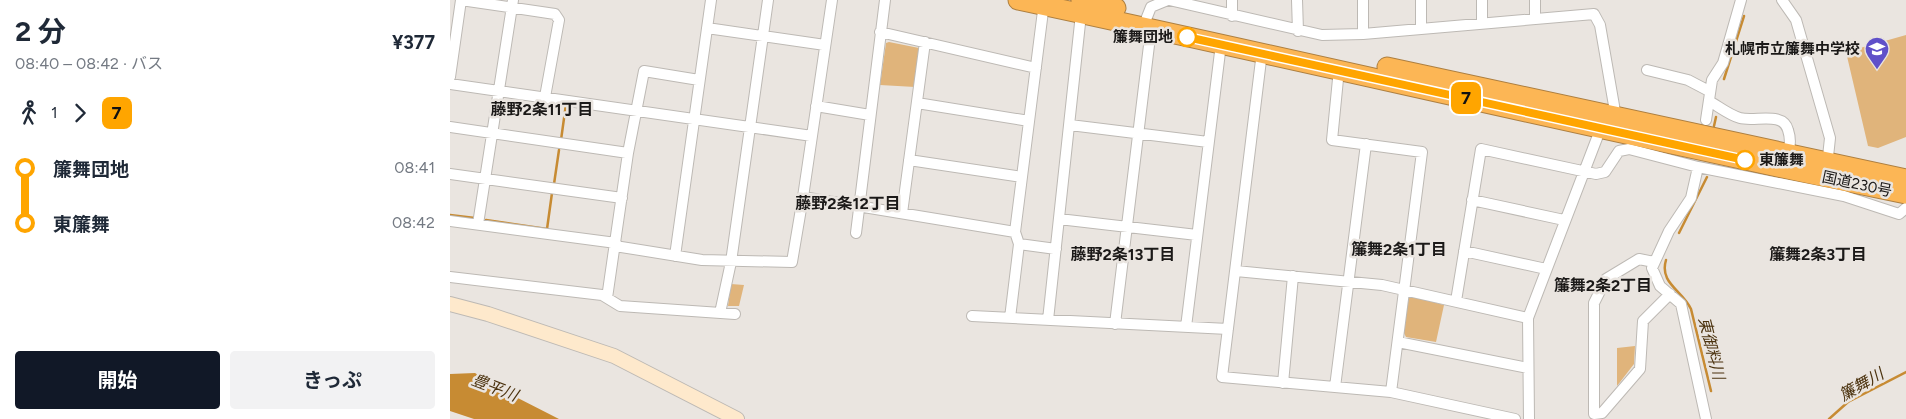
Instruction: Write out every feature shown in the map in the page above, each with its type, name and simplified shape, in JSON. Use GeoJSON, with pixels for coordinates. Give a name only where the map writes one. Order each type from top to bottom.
{"type":"FeatureCollection","features":[{"type":"Feature","properties":{"kind":"highway","name":"国道230号"},"geometry":{"type":"LineString","coordinates":[[1018,0],[1082,4],[1146,24],[1221,44],[1339,69],[1607,120]]}},
{"type":"Feature","properties":{"kind":"highway","name":"国道230号"},"geometry":{"type":"LineString","coordinates":[[1146,24],[1607,120],[1827,170],[1906,194]]}},
{"type":"Feature","properties":{"kind":"highway","name":"国道230号"},"geometry":{"type":"LineString","coordinates":[[1827,170],[1906,179]]}},
{"type":"Feature","properties":{"kind":"street"},"geometry":{"type":"LineString","coordinates":[[450,77],[461,0],[512,4],[555,14],[559,20],[545,97]]}},
{"type":"Feature","properties":{"kind":"street"},"geometry":{"type":"LineString","coordinates":[[676,256],[711,0]]}},
{"type":"Feature","properties":{"kind":"street"},"geometry":{"type":"LineString","coordinates":[[720,313],[731,262],[768,0]]}},
{"type":"Feature","properties":{"kind":"street"},"geometry":{"type":"LineString","coordinates":[[450,220],[615,244],[676,256],[731,262],[792,262],[832,0]]}},
{"type":"Feature","properties":{"kind":"street"},"geometry":{"type":"LineString","coordinates":[[856,233],[885,0]]}},
{"type":"Feature","properties":{"kind":"street"},"geometry":{"type":"LineString","coordinates":[[1115,324],[1138,134],[1146,24],[1150,6],[1168,0],[1322,36],[1594,14],[1600,25],[1607,120],[1564,220],[1528,318],[1529,419]]}},
{"type":"Feature","properties":{"kind":"street"},"geometry":{"type":"LineString","coordinates":[[1232,0],[1232,16]]}},
{"type":"Feature","properties":{"kind":"street"},"geometry":{"type":"LineString","coordinates":[[1297,0],[1298,31]]}},
{"type":"Feature","properties":{"kind":"street"},"geometry":{"type":"LineString","coordinates":[[1362,0],[1363,34]]}},
{"type":"Feature","properties":{"kind":"street"},"geometry":{"type":"LineString","coordinates":[[1421,0],[1421,29]]}},
{"type":"Feature","properties":{"kind":"street"},"geometry":{"type":"LineString","coordinates":[[1482,0],[1482,24]]}},
{"type":"Feature","properties":{"kind":"street"},"geometry":{"type":"LineString","coordinates":[[1535,0],[1535,19]]}},
{"type":"Feature","properties":{"kind":"street"},"geometry":{"type":"LineString","coordinates":[[1706,120],[1712,80],[1723,63],[1741,0]]}},
{"type":"Feature","properties":{"kind":"street"},"geometry":{"type":"LineString","coordinates":[[1782,0],[1796,20],[1830,138],[1827,170]]}},
{"type":"Feature","properties":{"kind":"street"},"geometry":{"type":"LineString","coordinates":[[1010,318],[1020,244],[1015,232],[1044,3]]}},
{"type":"Feature","properties":{"kind":"street"},"geometry":{"type":"LineString","coordinates":[[478,224],[512,4]]}},
{"type":"Feature","properties":{"kind":"street"},"geometry":{"type":"LineString","coordinates":[[1048,320],[1082,4]]}},
{"type":"Feature","properties":{"kind":"street"},"geometry":{"type":"LineString","coordinates":[[707,28],[825,45]]}},
{"type":"Feature","properties":{"kind":"street"},"geometry":{"type":"LineString","coordinates":[[880,32],[1036,68]]}},
{"type":"Feature","properties":{"kind":"street"},"geometry":{"type":"LineString","coordinates":[[902,213],[925,42]]}},
{"type":"Feature","properties":{"kind":"street"},"geometry":{"type":"LineString","coordinates":[[1186,327],[1221,44]]}},
{"type":"Feature","properties":{"kind":"street"},"geometry":{"type":"LineString","coordinates":[[1262,52],[1222,377],[1390,392],[1515,419]]}},
{"type":"Feature","properties":{"kind":"street"},"geometry":{"type":"LineString","coordinates":[[1339,69],[1332,140],[1422,152],[1390,392]]}},
{"type":"Feature","properties":{"kind":"street"},"geometry":{"type":"LineString","coordinates":[[1647,70],[1688,80],[1737,117],[1749,120],[1782,120],[1786,123],[1790,136],[1785,160]]}},
{"type":"Feature","properties":{"kind":"street"},"geometry":{"type":"LineString","coordinates":[[607,298],[635,109],[644,71],[700,80]]}},
{"type":"Feature","properties":{"kind":"street"},"geometry":{"type":"LineString","coordinates":[[450,84],[635,109],[812,136]]}},
{"type":"Feature","properties":{"kind":"street"},"geometry":{"type":"LineString","coordinates":[[917,103],[1029,121]]}},
{"type":"Feature","properties":{"kind":"street"},"geometry":{"type":"LineString","coordinates":[[816,106],[870,115]]}},
{"type":"Feature","properties":{"kind":"street"},"geometry":{"type":"LineString","coordinates":[[1070,125],[1208,142]]}},
{"type":"Feature","properties":{"kind":"street"},"geometry":{"type":"LineString","coordinates":[[450,127],[628,153]]}},
{"type":"Feature","properties":{"kind":"street"},"geometry":{"type":"LineString","coordinates":[[1335,387],[1366,144]]}},
{"type":"Feature","properties":{"kind":"street"},"geometry":{"type":"LineString","coordinates":[[1456,301],[1481,149],[1596,174],[1605,172],[1619,151],[1628,149],[1698,167],[1844,196],[1899,214],[1906,208]]}},
{"type":"Feature","properties":{"kind":"street"},"geometry":{"type":"LineString","coordinates":[[909,160],[1022,177]]}},
{"type":"Feature","properties":{"kind":"street"},"geometry":{"type":"LineString","coordinates":[[1698,167],[1691,198],[1669,231],[1652,268],[1660,286],[1681,304],[1706,419]]}},
{"type":"Feature","properties":{"kind":"street"},"geometry":{"type":"LineString","coordinates":[[450,174],[622,198]]}},
{"type":"Feature","properties":{"kind":"street"},"geometry":{"type":"LineString","coordinates":[[803,197],[1015,232]]}},
{"type":"Feature","properties":{"kind":"street"},"geometry":{"type":"LineString","coordinates":[[1472,200],[1564,220]]}},
{"type":"Feature","properties":{"kind":"street"},"geometry":{"type":"LineString","coordinates":[[1059,219],[1197,235]]}},
{"type":"Feature","properties":{"kind":"street"},"geometry":{"type":"LineString","coordinates":[[1020,244],[1056,249]]}},
{"type":"Feature","properties":{"kind":"street"},"geometry":{"type":"LineString","coordinates":[[1464,251],[1546,270]]}},
{"type":"Feature","properties":{"kind":"street"},"geometry":{"type":"LineString","coordinates":[[1654,262],[1640,259],[1606,279],[1594,302],[1594,414],[1602,413],[1640,368],[1643,321],[1670,294]]}},
{"type":"Feature","properties":{"kind":"street"},"geometry":{"type":"LineString","coordinates":[[1236,271],[1349,282],[1405,290],[1528,318]]}},
{"type":"Feature","properties":{"kind":"street"},"geometry":{"type":"LineString","coordinates":[[450,276],[602,296],[620,306],[735,314]]}},
{"type":"Feature","properties":{"kind":"street"},"geometry":{"type":"LineString","coordinates":[[1283,382],[1293,276]]}},
{"type":"Feature","properties":{"kind":"street"},"geometry":{"type":"LineString","coordinates":[[450,304],[488,314],[614,356],[737,419]]}},
{"type":"Feature","properties":{"kind":"street"},"geometry":{"type":"LineString","coordinates":[[972,316],[1228,329]]}},
{"type":"Feature","properties":{"kind":"street"},"geometry":{"type":"LineString","coordinates":[[1398,342],[1528,368]]}},
{"type":"Feature","properties":{"kind":"shaded area"},"geometry":{"type":"Polygon","coordinates":[[[1906,35],[1906,137],[1878,148],[1868,146],[1846,52],[1906,35]]]}},
{"type":"Feature","properties":{"kind":"shaded area"},"geometry":{"type":"Polygon","coordinates":[[[886,43],[919,48],[915,87],[880,85],[886,43]]]}},
{"type":"Feature","properties":{"kind":"shaded area"},"geometry":{"type":"Polygon","coordinates":[[[731,284],[744,285],[739,306],[728,306],[731,284]]]}},
{"type":"Feature","properties":{"kind":"shaded area"},"geometry":{"type":"Polygon","coordinates":[[[1412,296],[1444,305],[1436,342],[1406,337],[1403,331],[1409,297],[1412,296]]]}},
{"type":"Feature","properties":{"kind":"shaded area"},"geometry":{"type":"Polygon","coordinates":[[[1635,346],[1634,364],[1617,386],[1617,348],[1635,346]]]}},
{"type":"Feature","properties":{"kind":"water","name":"豊平川"},"geometry":{"type":"Polygon","coordinates":[[[475,373],[500,389],[559,419],[474,419],[450,411],[450,374],[475,373]]]}},
{"type":"Feature","properties":{"kind":"waterway","name":"東御料川"},"geometry":{"type":"LineString","coordinates":[[1724,79],[1744,16]]}},
{"type":"Feature","properties":{"kind":"waterway"},"geometry":{"type":"LineString","coordinates":[[561,140],[566,104]]}},
{"type":"Feature","properties":{"kind":"waterway","name":"東御料川"},"geometry":{"type":"LineString","coordinates":[[1714,126],[1716,117]]}},
{"type":"Feature","properties":{"kind":"waterway"},"geometry":{"type":"LineString","coordinates":[[554,184],[559,150]]}},
{"type":"Feature","properties":{"kind":"waterway","name":"東御料川"},"geometry":{"type":"LineString","coordinates":[[1679,233],[1707,177]]}},
{"type":"Feature","properties":{"kind":"waterway"},"geometry":{"type":"LineString","coordinates":[[486,220],[547,229],[552,193]]}},
{"type":"Feature","properties":{"kind":"waterway"},"geometry":{"type":"LineString","coordinates":[[450,215],[475,218]]}},
{"type":"Feature","properties":{"kind":"waterway","name":"東御料川"},"geometry":{"type":"LineString","coordinates":[[1666,260],[1665,268],[1668,281],[1691,309],[1711,391]]}},
{"type":"Feature","properties":{"kind":"waterway","name":"簾舞川"},"geometry":{"type":"LineString","coordinates":[[1829,419],[1848,402],[1906,372]]}},
{"type":"Feature","properties":{"kind":"bus line","name":"7"},"geometry":{"type":"LineString","coordinates":[[1187,37],[1745,160]]}},
{"type":"Feature","properties":{"kind":"place","name":"簾舞団地"},"geometry":{"type":"Point","coordinates":[1187,37]}},
{"type":"Feature","properties":{"kind":"place","name":"札幌市立簾舞中学校"},"geometry":{"type":"Point","coordinates":[1877,70]}},
{"type":"Feature","properties":{"kind":"place","name":"東簾舞"},"geometry":{"type":"Point","coordinates":[1745,160]}},
{"type":"Feature","properties":{"kind":"district","name":"藤野2条11丁目"},"geometry":{"type":"Point","coordinates":[542,109]}},
{"type":"Feature","properties":{"kind":"district","name":"藤野2条12丁目"},"geometry":{"type":"Point","coordinates":[848,203]}},
{"type":"Feature","properties":{"kind":"district","name":"簾舞2条1丁目"},"geometry":{"type":"Point","coordinates":[1399,249]}},
{"type":"Feature","properties":{"kind":"district","name":"藤野2条13丁目"},"geometry":{"type":"Point","coordinates":[1123,254]}},
{"type":"Feature","properties":{"kind":"district","name":"簾舞2条3丁目"},"geometry":{"type":"Point","coordinates":[1818,254]}},
{"type":"Feature","properties":{"kind":"district","name":"簾舞2条2丁目"},"geometry":{"type":"Point","coordinates":[1603,285]}}]}
